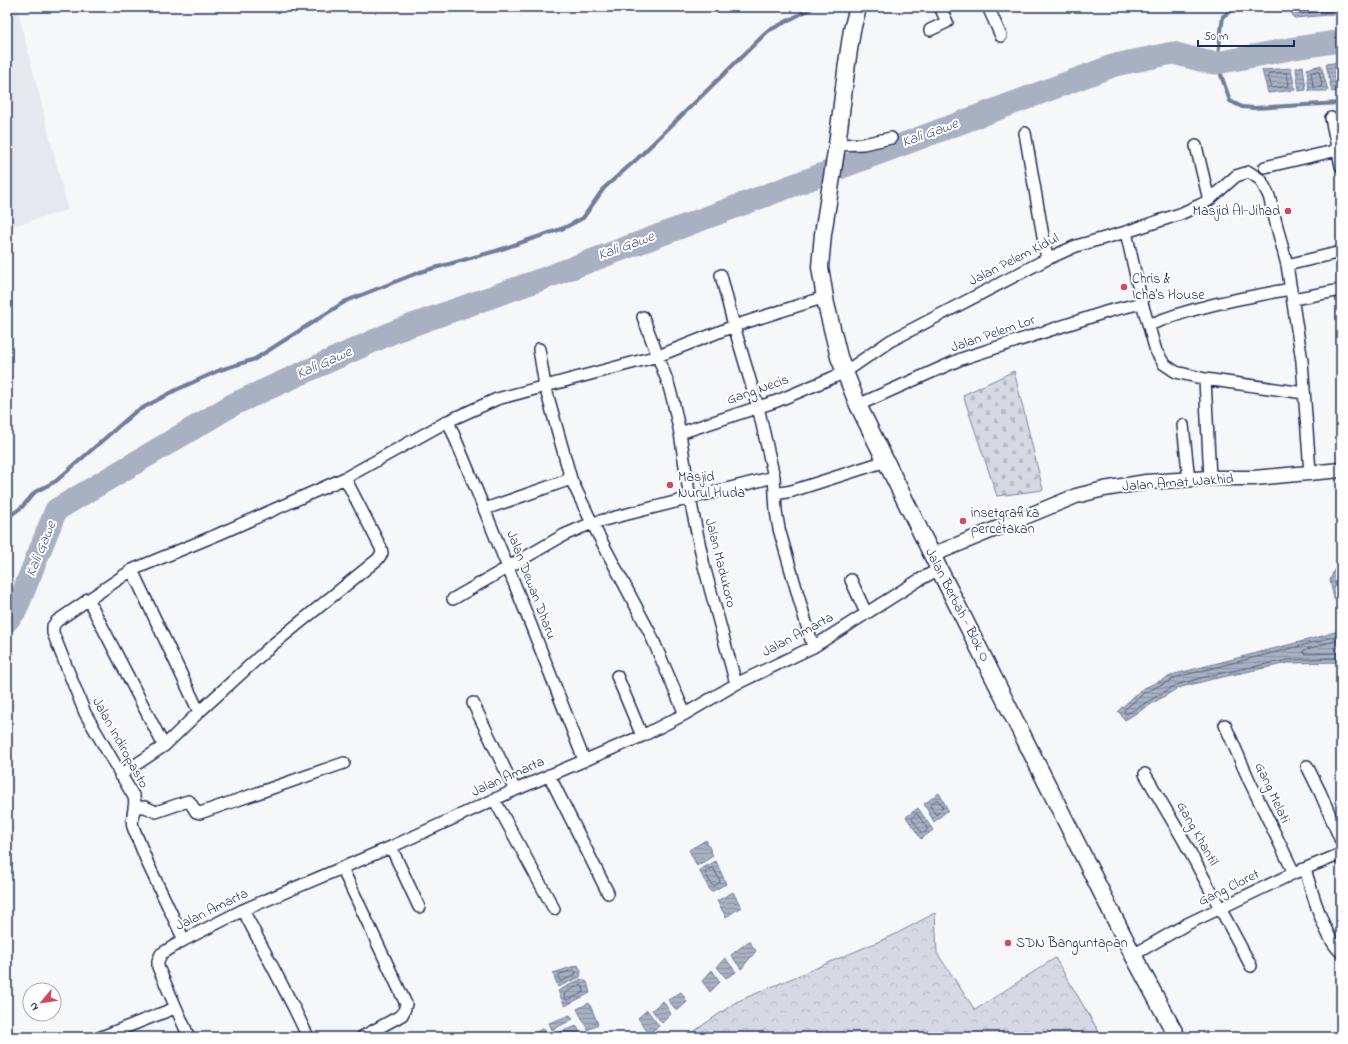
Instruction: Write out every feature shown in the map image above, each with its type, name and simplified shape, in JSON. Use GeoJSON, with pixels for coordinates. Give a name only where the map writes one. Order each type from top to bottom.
{"type":"FeatureCollection","features":[{"type":"Feature","properties":{"kind":"main road","name":"Jalan Berbah - Blok O"},"geometry":{"type":"LineString","coordinates":[[858,7],[852,30],[823,234],[820,267],[833,334],[845,372],[858,405],[935,562],[1133,955],[1177,1037]]}},
{"type":"Feature","properties":{"kind":"street"},"geometry":{"type":"LineString","coordinates":[[930,30],[946,22],[940,7]]}},
{"type":"Feature","properties":{"kind":"street"},"geometry":{"type":"LineString","coordinates":[[988,7],[1002,36]]}},
{"type":"Feature","properties":{"kind":"street"},"geometry":{"type":"LineString","coordinates":[[1331,118],[1341,166]]}},
{"type":"Feature","properties":{"kind":"street"},"geometry":{"type":"LineString","coordinates":[[1025,134],[1047,259]]}},
{"type":"Feature","properties":{"kind":"street"},"geometry":{"type":"LineString","coordinates":[[836,148],[891,138]]}},
{"type":"Feature","properties":{"kind":"street"},"geometry":{"type":"LineString","coordinates":[[1196,146],[1209,200]]}},
{"type":"Feature","properties":{"kind":"street"},"geometry":{"type":"LineString","coordinates":[[1265,167],[1338,150]]}},
{"type":"Feature","properties":{"kind":"street","name":"Jalan Pelem Kidul"},"geometry":{"type":"LineString","coordinates":[[845,372],[890,341],[1047,259],[1076,246],[1126,232],[1180,214],[1209,200],[1236,176],[1249,172],[1261,180],[1269,196],[1287,265]]}},
{"type":"Feature","properties":{"kind":"street"},"geometry":{"type":"LineString","coordinates":[[1126,232],[1142,303],[1156,351],[1164,364],[1176,372],[1205,379],[1304,393]]}},
{"type":"Feature","properties":{"kind":"street"},"geometry":{"type":"LineString","coordinates":[[1310,472],[1302,361],[1287,265],[1341,252]]}},
{"type":"Feature","properties":{"kind":"street"},"geometry":{"type":"LineString","coordinates":[[721,275],[734,326],[758,407],[774,477],[779,529],[813,646]]}},
{"type":"Feature","properties":{"kind":"street"},"geometry":{"type":"LineString","coordinates":[[1149,325],[1173,315],[1200,307],[1292,294],[1341,290]]}},
{"type":"Feature","properties":{"kind":"street"},"geometry":{"type":"LineString","coordinates":[[164,746],[88,599],[132,570],[219,534],[345,478],[448,421],[496,399],[658,356],[734,326],[825,297]]}},
{"type":"Feature","properties":{"kind":"street","name":"Jalan Pelem Lor"},"geometry":{"type":"LineString","coordinates":[[858,405],[960,359],[1109,311],[1142,303]]}},
{"type":"Feature","properties":{"kind":"street","name":"Jalan Madukoro"},"geometry":{"type":"LineString","coordinates":[[643,317],[668,383],[680,434],[690,499],[704,566],[736,684]]}},
{"type":"Feature","properties":{"kind":"street"},"geometry":{"type":"LineString","coordinates":[[539,349],[545,386],[571,479],[592,523],[650,633],[685,714]]}},
{"type":"Feature","properties":{"kind":"street","name":"Gang Necis"},"geometry":{"type":"LineString","coordinates":[[680,434],[777,401],[845,372]]}},
{"type":"Feature","properties":{"kind":"street"},"geometry":{"type":"LineString","coordinates":[[1205,379],[1210,478]]}},
{"type":"Feature","properties":{"kind":"street","name":"Jalan Dewan Dharu"},"geometry":{"type":"LineString","coordinates":[[448,421],[485,508],[584,760]]}},
{"type":"Feature","properties":{"kind":"street"},"geometry":{"type":"LineString","coordinates":[[1183,425],[1190,480]]}},
{"type":"Feature","properties":{"kind":"street"},"geometry":{"type":"LineString","coordinates":[[775,494],[792,491],[886,461]]}},
{"type":"Feature","properties":{"kind":"street","name":"Jalan Amat Wakhid"},"geometry":{"type":"LineString","coordinates":[[935,562],[1076,496],[1104,489],[1146,482],[1210,478],[1254,478],[1341,470]]}},
{"type":"Feature","properties":{"kind":"street"},"geometry":{"type":"LineString","coordinates":[[454,599],[564,535],[592,523],[774,477]]}},
{"type":"Feature","properties":{"kind":"street"},"geometry":{"type":"LineString","coordinates":[[120,775],[164,746],[198,712],[271,646],[378,559],[382,554],[381,548],[345,478]]}},
{"type":"Feature","properties":{"kind":"street"},"geometry":{"type":"LineString","coordinates":[[485,508],[571,479]]}},
{"type":"Feature","properties":{"kind":"street","name":"Jalan Amarta"},"geometry":{"type":"LineString","coordinates":[[189,1037],[158,967],[158,961],[161,954],[184,940],[243,910],[391,847],[549,775],[642,736],[685,714],[736,684],[813,646],[919,580],[935,562]]}},
{"type":"Feature","properties":{"kind":"street"},"geometry":{"type":"LineString","coordinates":[[132,570],[198,712]]}},
{"type":"Feature","properties":{"kind":"street"},"geometry":{"type":"LineString","coordinates":[[850,580],[866,613]]}},
{"type":"Feature","properties":{"kind":"street","name":"Jalan Indiropasto"},"geometry":{"type":"LineString","coordinates":[[88,599],[57,621],[53,626],[54,632],[85,713],[134,797],[133,827],[148,864],[184,940]]}},
{"type":"Feature","properties":{"kind":"street"},"geometry":{"type":"LineString","coordinates":[[617,676],[642,736]]}},
{"type":"Feature","properties":{"kind":"street"},"geometry":{"type":"LineString","coordinates":[[473,703],[515,790]]}},
{"type":"Feature","properties":{"kind":"street","name":"Gang Melati"},"geometry":{"type":"LineString","coordinates":[[1225,725],[1249,780],[1294,873]]}},
{"type":"Feature","properties":{"kind":"street"},"geometry":{"type":"LineString","coordinates":[[134,807],[145,807],[156,812],[187,801],[190,802],[196,812],[200,813],[344,763]]}},
{"type":"Feature","properties":{"kind":"street"},"geometry":{"type":"LineString","coordinates":[[1307,766],[1341,841]]}},
{"type":"Feature","properties":{"kind":"street","name":"Gang Khantil"},"geometry":{"type":"LineString","coordinates":[[1145,774],[1183,839],[1251,966]]}},
{"type":"Feature","properties":{"kind":"street"},"geometry":{"type":"LineString","coordinates":[[549,775],[608,893]]}},
{"type":"Feature","properties":{"kind":"street"},"geometry":{"type":"LineString","coordinates":[[494,799],[554,909]]}},
{"type":"Feature","properties":{"kind":"street"},"geometry":{"type":"LineString","coordinates":[[391,847],[419,907]]}},
{"type":"Feature","properties":{"kind":"street","name":"Gang Cloret"},"geometry":{"type":"LineString","coordinates":[[1133,955],[1187,924],[1294,873],[1341,854]]}},
{"type":"Feature","properties":{"kind":"street"},"geometry":{"type":"LineString","coordinates":[[342,868],[406,1004],[402,1015],[362,1037]]}},
{"type":"Feature","properties":{"kind":"street"},"geometry":{"type":"LineString","coordinates":[[1305,869],[1313,896],[1330,937],[1336,949],[1341,952]]}},
{"type":"Feature","properties":{"kind":"street"},"geometry":{"type":"LineString","coordinates":[[243,910],[308,1037]]}},
{"type":"Feature","properties":{"kind":"street"},"geometry":{"type":"LineString","coordinates":[[101,1037],[175,1008]]}},
{"type":"Feature","properties":{"kind":"shaded area"},"geometry":{"type":"Polygon","coordinates":[[[7,7],[17,7],[68,210],[7,228],[7,7]]]}},
{"type":"Feature","properties":{"kind":"green space"},"geometry":{"type":"Polygon","coordinates":[[[1014,371],[1043,490],[997,496],[963,395],[1014,371]]]}},
{"type":"Feature","properties":{"kind":"green space"},"geometry":{"type":"Polygon","coordinates":[[[935,913],[937,953],[975,1010],[1055,958],[1102,1037],[686,1037],[736,1002],[894,935],[935,913]]]}},
{"type":"Feature","properties":{"kind":"water"},"geometry":{"type":"Polygon","coordinates":[[[1289,7],[1341,7],[1341,14],[1294,18],[1289,7]]]}},
{"type":"Feature","properties":{"kind":"water"},"geometry":{"type":"Polygon","coordinates":[[[1340,62],[1341,90],[1332,92],[1326,64],[1340,62]]]}},
{"type":"Feature","properties":{"kind":"water"},"geometry":{"type":"Polygon","coordinates":[[[1321,65],[1328,91],[1309,91],[1307,69],[1321,65]]]}},
{"type":"Feature","properties":{"kind":"water"},"geometry":{"type":"Polygon","coordinates":[[[1303,66],[1306,90],[1299,91],[1296,68],[1303,66]]]}},
{"type":"Feature","properties":{"kind":"water"},"geometry":{"type":"Polygon","coordinates":[[[1291,68],[1295,90],[1268,93],[1262,70],[1291,68]]]}},
{"type":"Feature","properties":{"kind":"water"},"geometry":{"type":"Polygon","coordinates":[[[1341,568],[1341,599],[1334,599],[1330,580],[1334,570],[1341,568]]]}},
{"type":"Feature","properties":{"kind":"water"},"geometry":{"type":"Polygon","coordinates":[[[1341,630],[1341,662],[1288,663],[1213,679],[1178,688],[1125,720],[1118,711],[1142,689],[1175,674],[1341,630]]]}},
{"type":"Feature","properties":{"kind":"water"},"geometry":{"type":"Polygon","coordinates":[[[939,793],[948,810],[934,822],[924,804],[939,793]]]}},
{"type":"Feature","properties":{"kind":"water"},"geometry":{"type":"Polygon","coordinates":[[[918,808],[933,830],[921,839],[906,817],[918,808]]]}},
{"type":"Feature","properties":{"kind":"water"},"geometry":{"type":"Polygon","coordinates":[[[706,840],[713,856],[697,866],[689,850],[706,840]]]}},
{"type":"Feature","properties":{"kind":"water"},"geometry":{"type":"Polygon","coordinates":[[[716,861],[726,884],[711,892],[699,870],[716,861]]]}},
{"type":"Feature","properties":{"kind":"water"},"geometry":{"type":"Polygon","coordinates":[[[733,892],[741,907],[726,917],[717,901],[733,892]]]}},
{"type":"Feature","properties":{"kind":"water"},"geometry":{"type":"Polygon","coordinates":[[[749,941],[756,951],[741,969],[731,955],[749,941]]]}},
{"type":"Feature","properties":{"kind":"water"},"geometry":{"type":"Polygon","coordinates":[[[725,958],[736,972],[726,978],[717,967],[725,958]]]}},
{"type":"Feature","properties":{"kind":"water"},"geometry":{"type":"Polygon","coordinates":[[[578,965],[581,971],[580,977],[558,987],[553,973],[578,965]]]}},
{"type":"Feature","properties":{"kind":"water"},"geometry":{"type":"Polygon","coordinates":[[[712,970],[720,982],[710,992],[702,981],[712,970]]]}},
{"type":"Feature","properties":{"kind":"water"},"geometry":{"type":"Polygon","coordinates":[[[581,979],[587,982],[590,993],[565,1006],[558,991],[581,979]]]}},
{"type":"Feature","properties":{"kind":"water"},"geometry":{"type":"Polygon","coordinates":[[[681,992],[687,1002],[677,1011],[668,1000],[681,992]]]}},
{"type":"Feature","properties":{"kind":"water"},"geometry":{"type":"Polygon","coordinates":[[[663,1001],[671,1014],[662,1023],[652,1010],[663,1001]]]}},
{"type":"Feature","properties":{"kind":"water"},"geometry":{"type":"Polygon","coordinates":[[[589,1003],[598,1024],[588,1030],[577,1009],[589,1003]]]}},
{"type":"Feature","properties":{"kind":"water"},"geometry":{"type":"Polygon","coordinates":[[[647,1010],[659,1026],[649,1034],[638,1018],[647,1010]]]}},
{"type":"Feature","properties":{"kind":"water"},"geometry":{"type":"Polygon","coordinates":[[[570,1015],[573,1019],[552,1030],[549,1023],[570,1015]]]}},
{"type":"Feature","properties":{"kind":"water"},"geometry":{"type":"Polygon","coordinates":[[[577,1026],[581,1036],[556,1037],[554,1034],[577,1026]]]}},
{"type":"Feature","properties":{"kind":"water"},"geometry":{"type":"Polygon","coordinates":[[[544,1028],[549,1036],[527,1037],[544,1028]]]}},
{"type":"Feature","properties":{"kind":"waterway"},"geometry":{"type":"LineString","coordinates":[[7,518],[22,507],[35,492],[56,481],[135,412],[176,390],[220,370],[255,359],[346,301],[420,272],[496,251],[564,228],[583,218],[604,188],[637,159],[768,31],[814,7]]}},
{"type":"Feature","properties":{"kind":"waterway"},"geometry":{"type":"LineString","coordinates":[[1238,7],[1223,16],[1217,63],[1230,101],[1242,107],[1254,108],[1341,103]]}},
{"type":"Feature","properties":{"kind":"waterway","name":"Kali Gawe"},"geometry":{"type":"LineString","coordinates":[[7,621],[16,610],[56,510],[234,404],[398,330],[545,278],[1115,65],[1173,53],[1207,62],[1217,63],[1341,41]]}},
{"type":"Feature","properties":{"kind":"place","name":"Masjid Al-Jihad"},"geometry":{"type":"Point","coordinates":[1288,211]}},
{"type":"Feature","properties":{"kind":"place","name":"Chris & Icha's House"},"geometry":{"type":"Point","coordinates":[1124,287]}},
{"type":"Feature","properties":{"kind":"place","name":"Masjid Nurul Huda"},"geometry":{"type":"Point","coordinates":[670,485]}},
{"type":"Feature","properties":{"kind":"place","name":"insetgrafika percetakan"},"geometry":{"type":"Point","coordinates":[963,521]}},
{"type":"Feature","properties":{"kind":"place","name":"SDN Banguntapan"},"geometry":{"type":"Point","coordinates":[1008,943]}}]}
